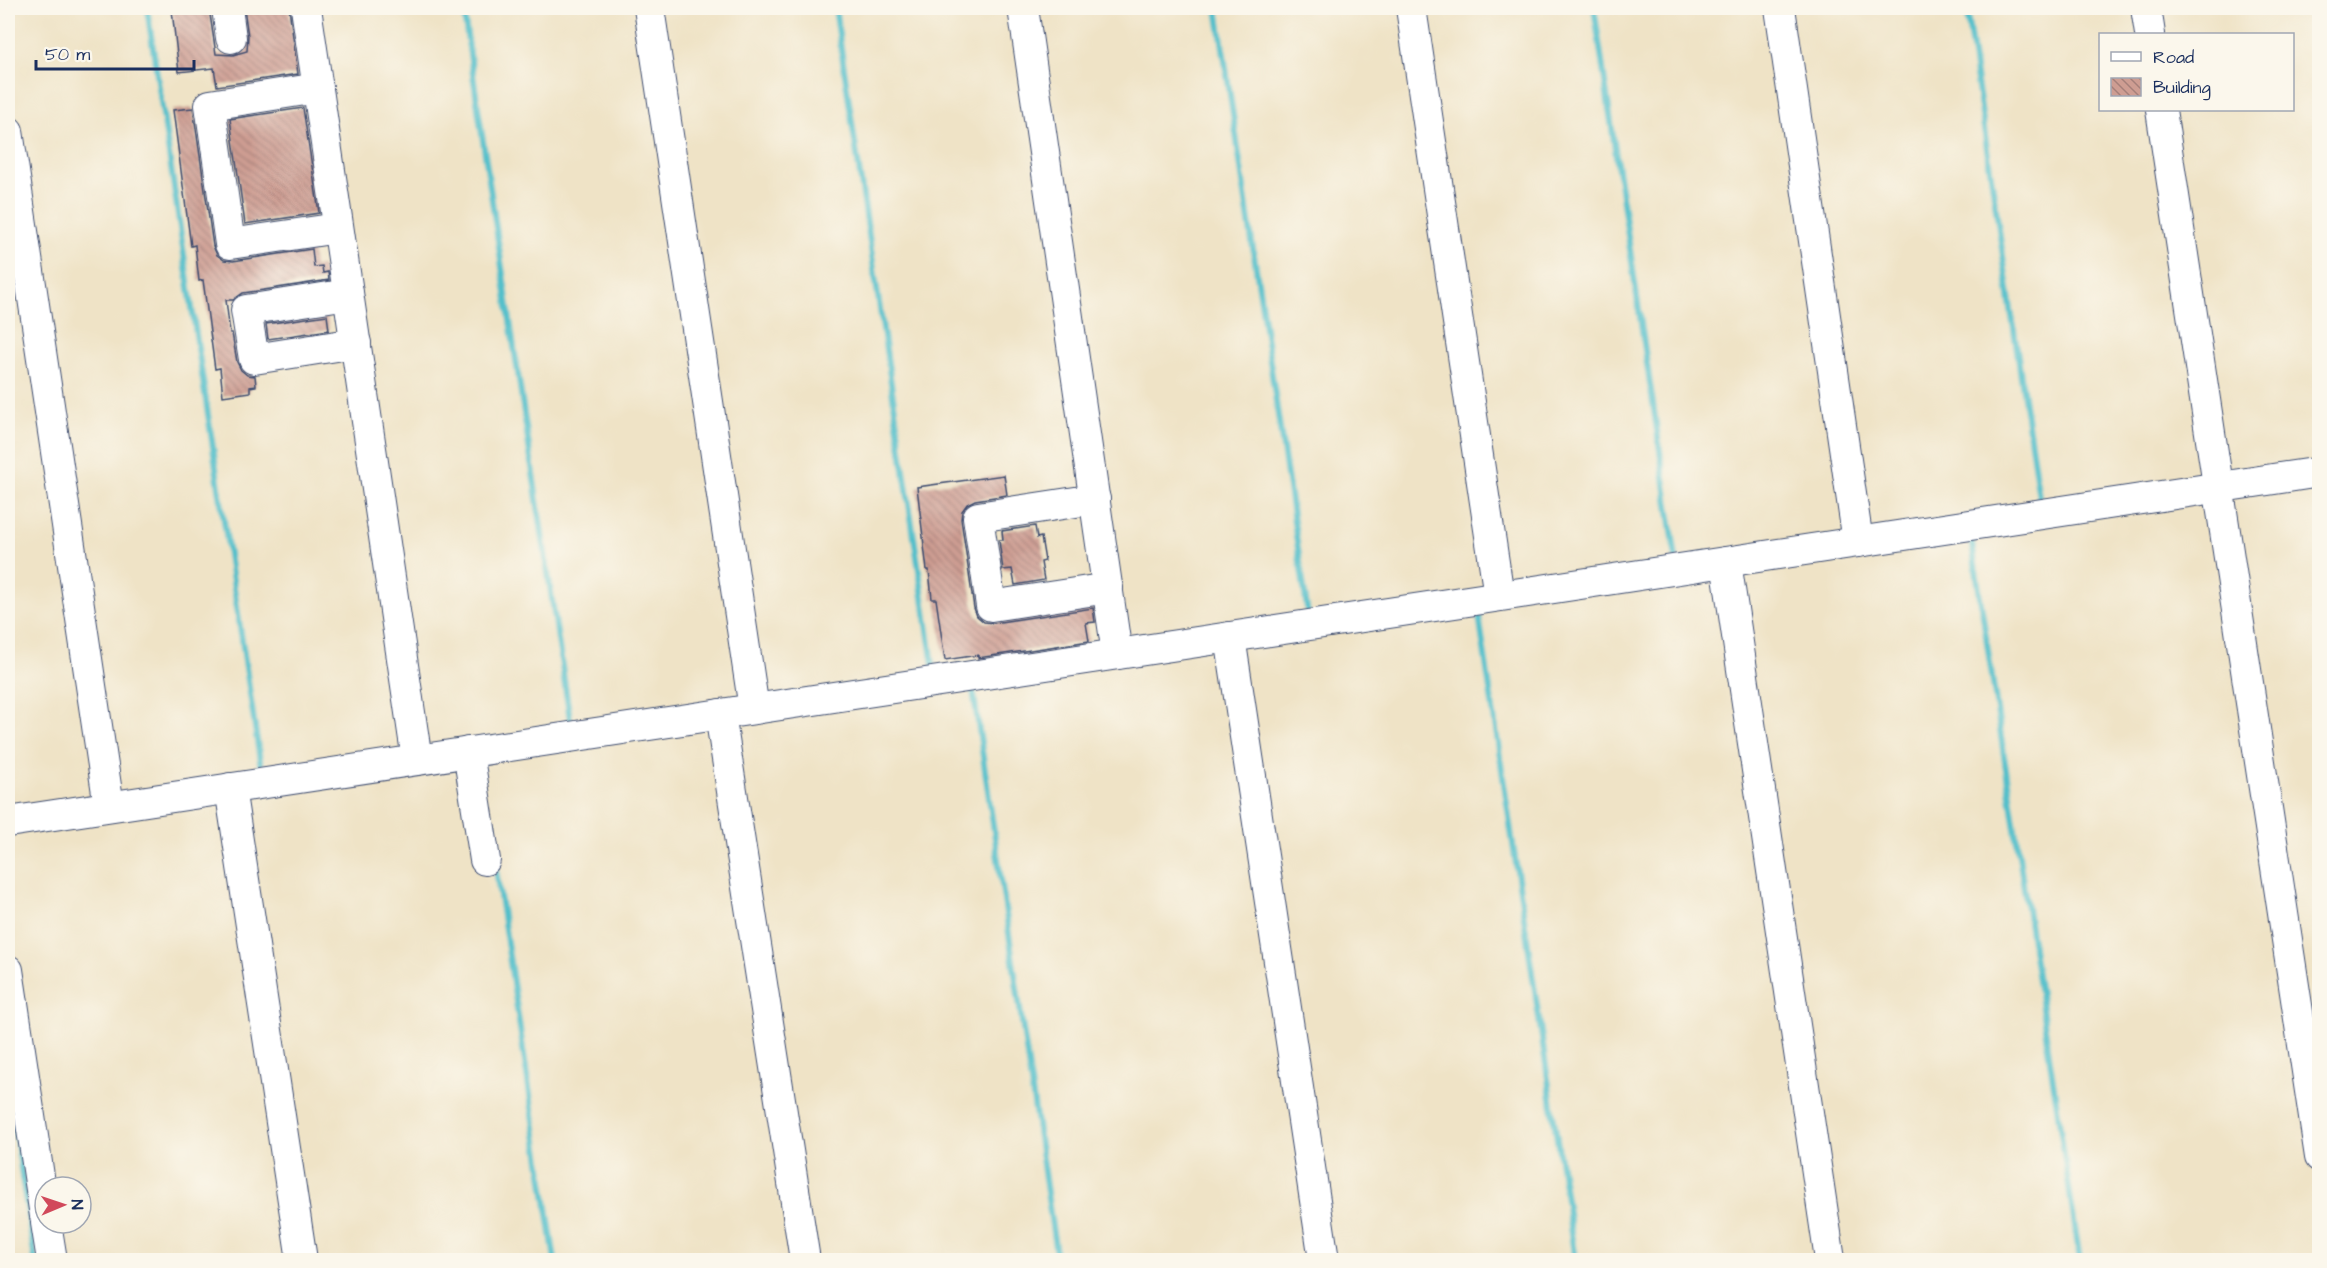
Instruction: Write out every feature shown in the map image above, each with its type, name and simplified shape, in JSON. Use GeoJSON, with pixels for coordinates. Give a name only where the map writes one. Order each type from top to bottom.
{"type":"FeatureCollection","features":[{"type":"Feature","properties":{"kind":"street"},"geometry":{"type":"LineString","coordinates":[[226,8],[231,38]]}},
{"type":"Feature","properties":{"kind":"street"},"geometry":{"type":"LineString","coordinates":[[306,8],[417,760]]}},
{"type":"Feature","properties":{"kind":"street"},"geometry":{"type":"LineString","coordinates":[[649,8],[754,709]]}},
{"type":"Feature","properties":{"kind":"street"},"geometry":{"type":"LineString","coordinates":[[1023,8],[1117,654]]}},
{"type":"Feature","properties":{"kind":"street"},"geometry":{"type":"LineString","coordinates":[[1411,8],[1499,596]]}},
{"type":"Feature","properties":{"kind":"street"},"geometry":{"type":"LineString","coordinates":[[1780,8],[1858,542]]}},
{"type":"Feature","properties":{"kind":"street"},"geometry":{"type":"LineString","coordinates":[[2146,8],[2150,33]]}},
{"type":"Feature","properties":{"kind":"street"},"geometry":{"type":"LineString","coordinates":[[318,88],[210,105],[223,198],[230,244],[338,228]]}},
{"type":"Feature","properties":{"kind":"street"},"geometry":{"type":"LineString","coordinates":[[2161,111],[2319,1157]]}},
{"type":"Feature","properties":{"kind":"street"},"geometry":{"type":"LineString","coordinates":[[8,130],[110,806]]}},
{"type":"Feature","properties":{"kind":"street"},"geometry":{"type":"LineString","coordinates":[[348,294],[246,310],[254,359],[356,343]]}},
{"type":"Feature","properties":{"kind":"street"},"geometry":{"type":"LineString","coordinates":[[8,822],[2319,472]]}},
{"type":"Feature","properties":{"kind":"street"},"geometry":{"type":"LineString","coordinates":[[1095,499],[978,517],[991,606],[1108,588]]}},
{"type":"Feature","properties":{"kind":"street"},"geometry":{"type":"LineString","coordinates":[[1726,562],[1830,1260]]}},
{"type":"Feature","properties":{"kind":"street"},"geometry":{"type":"LineString","coordinates":[[1230,637],[1324,1260]]}},
{"type":"Feature","properties":{"kind":"street"},"geometry":{"type":"LineString","coordinates":[[720,714],[805,1260]]}},
{"type":"Feature","properties":{"kind":"street"},"geometry":{"type":"LineString","coordinates":[[468,752],[485,860]]}},
{"type":"Feature","properties":{"kind":"street"},"geometry":{"type":"LineString","coordinates":[[230,788],[302,1260]]}},
{"type":"Feature","properties":{"kind":"street"},"geometry":{"type":"LineString","coordinates":[[8,970],[39,1175]]}},
{"type":"Feature","properties":{"kind":"street"},"geometry":{"type":"LineString","coordinates":[[48,1235],[52,1260]]}},
{"type":"Feature","properties":{"kind":"building"},"geometry":{"type":"Polygon","coordinates":[[[209,8],[216,54],[233,55],[247,51],[248,36],[244,8],[289,8],[298,74],[217,86],[214,68],[179,72],[172,10],[209,8]]]}},
{"type":"Feature","properties":{"kind":"building"},"geometry":{"type":"Polygon","coordinates":[[[193,108],[213,246],[217,255],[224,260],[233,261],[312,249],[314,267],[322,266],[323,273],[328,272],[329,280],[243,293],[233,300],[226,300],[230,333],[232,333],[237,362],[247,375],[255,376],[256,386],[250,387],[250,392],[223,396],[220,368],[215,369],[203,280],[199,281],[195,245],[191,246],[173,110],[193,108]]]}},
{"type":"Feature","properties":{"kind":"building"},"geometry":{"type":"Polygon","coordinates":[[[303,108],[319,213],[245,224],[230,119],[303,108]]]}},
{"type":"Feature","properties":{"kind":"building"},"geometry":{"type":"Polygon","coordinates":[[[327,315],[329,330],[268,339],[266,324],[327,315]]]}},
{"type":"Feature","properties":{"kind":"building"},"geometry":{"type":"Polygon","coordinates":[[[1004,475],[1007,495],[975,500],[967,504],[962,511],[961,519],[977,616],[984,622],[994,623],[1093,608],[1095,622],[1086,623],[1089,641],[978,658],[978,655],[945,660],[936,599],[932,599],[929,570],[927,570],[917,487],[1004,475]]]}},
{"type":"Feature","properties":{"kind":"building"},"geometry":{"type":"Polygon","coordinates":[[[1035,526],[1037,538],[1041,537],[1045,561],[1041,562],[1044,580],[1015,585],[1012,569],[1003,570],[999,540],[1003,540],[1002,531],[1035,526]]]}},
{"type":"Feature","properties":{"kind":"waterway"},"geometry":{"type":"LineString","coordinates":[[147,8],[262,774]]}},
{"type":"Feature","properties":{"kind":"waterway"},"geometry":{"type":"LineString","coordinates":[[463,8],[571,726]]}},
{"type":"Feature","properties":{"kind":"waterway"},"geometry":{"type":"LineString","coordinates":[[835,8],[934,671]]}},
{"type":"Feature","properties":{"kind":"waterway"},"geometry":{"type":"LineString","coordinates":[[1217,8],[1308,615]]}},
{"type":"Feature","properties":{"kind":"waterway"},"geometry":{"type":"LineString","coordinates":[[1594,8],[1676,558]]}},
{"type":"Feature","properties":{"kind":"waterway"},"geometry":{"type":"LineString","coordinates":[[1966,8],[2040,504]]}},
{"type":"Feature","properties":{"kind":"waterway"},"geometry":{"type":"LineString","coordinates":[[1971,537],[2080,1260]]}},
{"type":"Feature","properties":{"kind":"waterway"},"geometry":{"type":"LineString","coordinates":[[1479,616],[1575,1260]]}},
{"type":"Feature","properties":{"kind":"waterway"},"geometry":{"type":"LineString","coordinates":[[973,689],[1057,1260]]}},
{"type":"Feature","properties":{"kind":"waterway"},"geometry":{"type":"LineString","coordinates":[[495,863],[555,1260]]}},
{"type":"Feature","properties":{"kind":"waterway"},"geometry":{"type":"LineString","coordinates":[[8,1084],[35,1260]]}}]}
